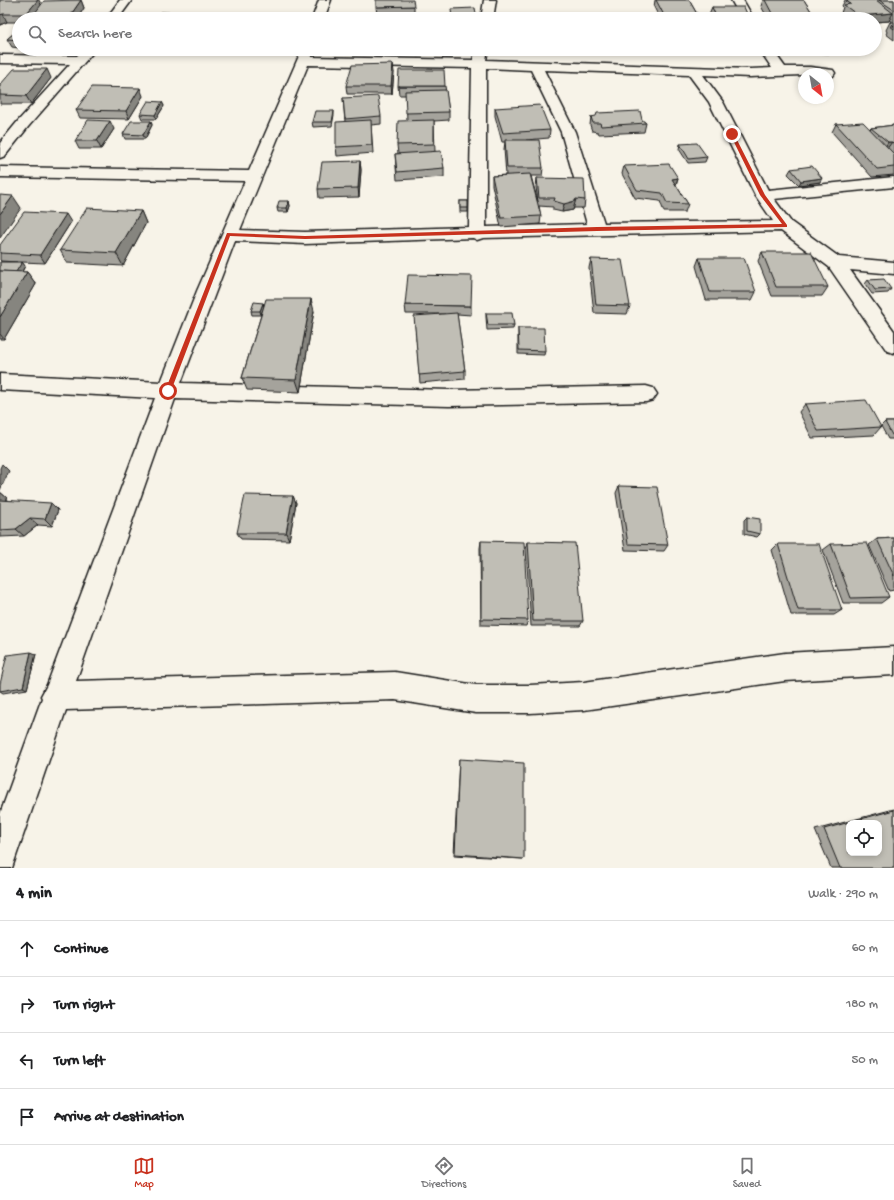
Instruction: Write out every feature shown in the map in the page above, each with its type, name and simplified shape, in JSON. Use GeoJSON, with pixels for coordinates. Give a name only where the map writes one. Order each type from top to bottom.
{"type":"FeatureCollection","features":[{"type":"Feature","properties":{"kind":"street"},"geometry":{"type":"LineString","coordinates":[[117,12],[126,0]]}},
{"type":"Feature","properties":{"kind":"street"},"geometry":{"type":"LineString","coordinates":[[321,12],[325,0]]}},
{"type":"Feature","properties":{"kind":"street"},"geometry":{"type":"LineString","coordinates":[[487,12],[490,0]]}},
{"type":"Feature","properties":{"kind":"street"},"geometry":{"type":"LineString","coordinates":[[737,0],[744,12]]}},
{"type":"Feature","properties":{"kind":"street"},"geometry":{"type":"LineString","coordinates":[[0,153],[27,119],[84,56]]}},
{"type":"Feature","properties":{"kind":"street"},"geometry":{"type":"LineString","coordinates":[[0,859],[55,696],[168,391],[228,235],[255,176],[306,56]]}},
{"type":"Feature","properties":{"kind":"street"},"geometry":{"type":"LineString","coordinates":[[325,56],[479,64],[693,71],[713,70],[758,73],[798,70]]}},
{"type":"Feature","properties":{"kind":"street"},"geometry":{"type":"LineString","coordinates":[[476,234],[479,64],[481,56]]}},
{"type":"Feature","properties":{"kind":"street"},"geometry":{"type":"LineString","coordinates":[[770,56],[781,71]]}},
{"type":"Feature","properties":{"kind":"street"},"geometry":{"type":"LineString","coordinates":[[0,59],[81,60]]}},
{"type":"Feature","properties":{"kind":"street"},"geometry":{"type":"LineString","coordinates":[[536,65],[568,132],[597,229]]}},
{"type":"Feature","properties":{"kind":"street"},"geometry":{"type":"LineString","coordinates":[[693,71],[716,102],[763,195],[785,226],[835,263],[894,346]]}},
{"type":"Feature","properties":{"kind":"street"},"geometry":{"type":"LineString","coordinates":[[0,172],[255,176]]}},
{"type":"Feature","properties":{"kind":"street"},"geometry":{"type":"LineString","coordinates":[[763,195],[894,182]]}},
{"type":"Feature","properties":{"kind":"street"},"geometry":{"type":"LineString","coordinates":[[228,235],[305,238],[476,234],[597,229],[785,226]]}},
{"type":"Feature","properties":{"kind":"street"},"geometry":{"type":"LineString","coordinates":[[835,263],[894,268]]}},
{"type":"Feature","properties":{"kind":"street"},"geometry":{"type":"LineString","coordinates":[[0,382],[168,391],[449,398],[646,394]]}},
{"type":"Feature","properties":{"kind":"street"},"geometry":{"type":"LineString","coordinates":[[55,696],[395,686],[476,699],[530,699],[584,696],[786,667],[894,661]]}},
{"type":"Feature","properties":{"kind":"building"},"geometry":{"type":"Polygon","coordinates":[[[0,0],[38,0],[28,12],[12,12],[12,14],[0,15],[0,0]]]}},
{"type":"Feature","properties":{"kind":"building"},"geometry":{"type":"Polygon","coordinates":[[[81,0],[73,12],[36,12],[44,1],[81,0]]]}},
{"type":"Feature","properties":{"kind":"building"},"geometry":{"type":"Polygon","coordinates":[[[376,0],[413,0],[414,6],[376,7],[376,0]]]}},
{"type":"Feature","properties":{"kind":"building"},"geometry":{"type":"Polygon","coordinates":[[[656,0],[689,0],[696,12],[662,12],[656,0]]]}},
{"type":"Feature","properties":{"kind":"building"},"geometry":{"type":"Polygon","coordinates":[[[765,0],[804,0],[812,12],[771,12],[765,0]]]}},
{"type":"Feature","properties":{"kind":"building"},"geometry":{"type":"Polygon","coordinates":[[[876,0],[893,13],[882,14],[882,12],[854,12],[844,5],[851,4],[846,1],[876,0]]]}},
{"type":"Feature","properties":{"kind":"building"},"geometry":{"type":"Polygon","coordinates":[[[879,0],[894,0],[894,10],[879,0]]]}},
{"type":"Feature","properties":{"kind":"building"},"geometry":{"type":"Polygon","coordinates":[[[712,7],[744,7],[746,12],[714,12],[712,7]]]}},
{"type":"Feature","properties":{"kind":"building"},"geometry":{"type":"Polygon","coordinates":[[[475,8],[476,12],[451,12],[451,9],[475,8]]]}},
{"type":"Feature","properties":{"kind":"building"},"geometry":{"type":"Polygon","coordinates":[[[12,35],[12,39],[7,39],[12,35]]]}},
{"type":"Feature","properties":{"kind":"building"},"geometry":{"type":"Polygon","coordinates":[[[393,64],[391,86],[346,86],[352,65],[393,64]]]}},
{"type":"Feature","properties":{"kind":"building"},"geometry":{"type":"Polygon","coordinates":[[[14,69],[47,69],[26,96],[0,95],[0,85],[14,69]]]}},
{"type":"Feature","properties":{"kind":"building"},"geometry":{"type":"Polygon","coordinates":[[[399,70],[444,70],[445,86],[398,86],[399,70]]]}},
{"type":"Feature","properties":{"kind":"building"},"geometry":{"type":"Polygon","coordinates":[[[92,87],[140,88],[126,111],[76,110],[92,87]]]}},
{"type":"Feature","properties":{"kind":"building"},"geometry":{"type":"Polygon","coordinates":[[[446,90],[449,112],[406,113],[405,91],[446,90]]]}},
{"type":"Feature","properties":{"kind":"building"},"geometry":{"type":"Polygon","coordinates":[[[378,96],[381,116],[345,119],[343,98],[378,96]]]}},
{"type":"Feature","properties":{"kind":"building"},"geometry":{"type":"Polygon","coordinates":[[[148,101],[162,102],[155,115],[140,114],[148,101]]]}},
{"type":"Feature","properties":{"kind":"building"},"geometry":{"type":"Polygon","coordinates":[[[540,105],[550,130],[503,133],[495,108],[540,105]]]}},
{"type":"Feature","properties":{"kind":"building"},"geometry":{"type":"Polygon","coordinates":[[[315,111],[334,111],[332,122],[312,122],[315,111]]]}},
{"type":"Feature","properties":{"kind":"building"},"geometry":{"type":"Polygon","coordinates":[[[640,111],[642,120],[646,123],[601,126],[600,123],[593,123],[591,117],[596,116],[597,113],[640,111]]]}},
{"type":"Feature","properties":{"kind":"building"},"geometry":{"type":"Polygon","coordinates":[[[88,120],[110,121],[97,141],[75,141],[88,120]]]}},
{"type":"Feature","properties":{"kind":"building"},"geometry":{"type":"Polygon","coordinates":[[[371,120],[372,145],[336,147],[336,122],[371,120]]]}},
{"type":"Feature","properties":{"kind":"building"},"geometry":{"type":"Polygon","coordinates":[[[434,120],[434,144],[397,145],[398,121],[434,120]]]}},
{"type":"Feature","properties":{"kind":"building"},"geometry":{"type":"Polygon","coordinates":[[[131,121],[151,121],[143,135],[123,134],[131,121]]]}},
{"type":"Feature","properties":{"kind":"building"},"geometry":{"type":"Polygon","coordinates":[[[863,122],[894,154],[894,167],[877,169],[836,124],[863,122]]]}},
{"type":"Feature","properties":{"kind":"building"},"geometry":{"type":"Polygon","coordinates":[[[894,125],[894,144],[892,142],[888,142],[871,128],[894,125]]]}},
{"type":"Feature","properties":{"kind":"building"},"geometry":{"type":"Polygon","coordinates":[[[505,140],[539,140],[543,168],[507,168],[505,140]]]}},
{"type":"Feature","properties":{"kind":"building"},"geometry":{"type":"Polygon","coordinates":[[[697,143],[707,157],[689,159],[680,144],[697,143]]]}},
{"type":"Feature","properties":{"kind":"building"},"geometry":{"type":"Polygon","coordinates":[[[441,151],[444,168],[397,172],[395,154],[441,151]]]}},
{"type":"Feature","properties":{"kind":"building"},"geometry":{"type":"Polygon","coordinates":[[[360,161],[358,188],[318,189],[322,162],[360,161]]]}},
{"type":"Feature","properties":{"kind":"building"},"geometry":{"type":"Polygon","coordinates":[[[669,164],[678,178],[672,179],[688,204],[667,203],[662,193],[637,190],[624,166],[669,164]]]}},
{"type":"Feature","properties":{"kind":"building"},"geometry":{"type":"Polygon","coordinates":[[[812,166],[822,178],[801,181],[791,169],[812,166]]]}},
{"type":"Feature","properties":{"kind":"building"},"geometry":{"type":"Polygon","coordinates":[[[530,174],[541,216],[501,218],[492,176],[530,174]]]}},
{"type":"Feature","properties":{"kind":"building"},"geometry":{"type":"Polygon","coordinates":[[[537,178],[584,179],[585,200],[576,199],[575,201],[564,204],[554,201],[555,198],[539,198],[537,178]]]}},
{"type":"Feature","properties":{"kind":"building"},"geometry":{"type":"Polygon","coordinates":[[[0,195],[13,196],[0,214],[0,195]]]}},
{"type":"Feature","properties":{"kind":"building"},"geometry":{"type":"Polygon","coordinates":[[[279,201],[289,201],[287,208],[277,208],[279,201]]]}},
{"type":"Feature","properties":{"kind":"building"},"geometry":{"type":"Polygon","coordinates":[[[460,201],[468,201],[468,208],[460,208],[460,201]]]}},
{"type":"Feature","properties":{"kind":"building"},"geometry":{"type":"Polygon","coordinates":[[[87,208],[141,211],[116,253],[60,250],[87,208]]]}},
{"type":"Feature","properties":{"kind":"building"},"geometry":{"type":"Polygon","coordinates":[[[24,212],[66,214],[40,255],[0,253],[0,245],[24,212]]]}},
{"type":"Feature","properties":{"kind":"building"},"geometry":{"type":"Polygon","coordinates":[[[762,252],[811,252],[828,287],[776,287],[762,252]]]}},
{"type":"Feature","properties":{"kind":"building"},"geometry":{"type":"Polygon","coordinates":[[[699,258],[744,258],[756,292],[710,292],[699,258]]]}},
{"type":"Feature","properties":{"kind":"building"},"geometry":{"type":"Polygon","coordinates":[[[591,259],[622,260],[630,306],[596,305],[591,259]]]}},
{"type":"Feature","properties":{"kind":"building"},"geometry":{"type":"Polygon","coordinates":[[[0,262],[22,262],[16,272],[0,271],[0,262]]]}},
{"type":"Feature","properties":{"kind":"building"},"geometry":{"type":"Polygon","coordinates":[[[0,271],[27,272],[0,317],[0,271]]]}},
{"type":"Feature","properties":{"kind":"building"},"geometry":{"type":"Polygon","coordinates":[[[408,275],[472,276],[471,306],[405,305],[408,275]]]}},
{"type":"Feature","properties":{"kind":"building"},"geometry":{"type":"Polygon","coordinates":[[[884,279],[891,289],[875,290],[868,280],[884,279]]]}},
{"type":"Feature","properties":{"kind":"building"},"geometry":{"type":"Polygon","coordinates":[[[266,299],[311,299],[296,380],[242,378],[266,299]]]}},
{"type":"Feature","properties":{"kind":"building"},"geometry":{"type":"Polygon","coordinates":[[[254,302],[263,303],[260,311],[251,311],[254,302]]]}},
{"type":"Feature","properties":{"kind":"building"},"geometry":{"type":"Polygon","coordinates":[[[457,313],[465,371],[419,375],[414,316],[457,313]]]}},
{"type":"Feature","properties":{"kind":"building"},"geometry":{"type":"Polygon","coordinates":[[[486,313],[512,313],[514,325],[488,325],[486,313]]]}},
{"type":"Feature","properties":{"kind":"building"},"geometry":{"type":"Polygon","coordinates":[[[518,328],[544,328],[545,351],[519,350],[518,328]]]}},
{"type":"Feature","properties":{"kind":"building"},"geometry":{"type":"Polygon","coordinates":[[[866,400],[881,427],[818,431],[805,404],[866,400]]]}},
{"type":"Feature","properties":{"kind":"building"},"geometry":{"type":"Polygon","coordinates":[[[885,422],[894,422],[894,435],[892,435],[885,422]]]}},
{"type":"Feature","properties":{"kind":"building"},"geometry":{"type":"Polygon","coordinates":[[[619,486],[657,487],[668,545],[628,544],[619,486]]]}},
{"type":"Feature","properties":{"kind":"building"},"geometry":{"type":"Polygon","coordinates":[[[245,495],[293,496],[286,533],[237,533],[245,495]]]}},
{"type":"Feature","properties":{"kind":"building"},"geometry":{"type":"Polygon","coordinates":[[[0,500],[51,503],[45,519],[30,518],[16,529],[0,530],[0,500]]]}},
{"type":"Feature","properties":{"kind":"building"},"geometry":{"type":"Polygon","coordinates":[[[747,517],[760,519],[760,534],[747,531],[747,517]]]}},
{"type":"Feature","properties":{"kind":"building"},"geometry":{"type":"Polygon","coordinates":[[[894,538],[894,576],[877,539],[894,538]]]}},
{"type":"Feature","properties":{"kind":"building"},"geometry":{"type":"Polygon","coordinates":[[[481,541],[524,542],[528,620],[481,619],[481,541]]]}},
{"type":"Feature","properties":{"kind":"building"},"geometry":{"type":"Polygon","coordinates":[[[528,542],[575,543],[583,621],[533,621],[528,542]]]}},
{"type":"Feature","properties":{"kind":"building"},"geometry":{"type":"Polygon","coordinates":[[[867,543],[889,597],[851,598],[831,544],[867,543]]]}},
{"type":"Feature","properties":{"kind":"building"},"geometry":{"type":"Polygon","coordinates":[[[778,544],[819,544],[842,610],[798,610],[778,544]]]}},
{"type":"Feature","properties":{"kind":"building"},"geometry":{"type":"Polygon","coordinates":[[[31,652],[23,687],[0,691],[0,684],[7,655],[31,652]]]}},
{"type":"Feature","properties":{"kind":"building"},"geometry":{"type":"Polygon","coordinates":[[[459,759],[524,763],[524,859],[455,854],[459,759]]]}},
{"type":"Feature","properties":{"kind":"building"},"geometry":{"type":"Polygon","coordinates":[[[894,810],[894,868],[840,868],[824,829],[846,823],[846,856],[882,856],[882,820],[857,820],[894,810]]]}},
{"type":"Feature","properties":{"kind":"route"},"geometry":{"type":"LineString","coordinates":[[168,391],[228,235],[305,238],[476,234],[597,229],[785,226],[763,195],[732,134]]}}]}
